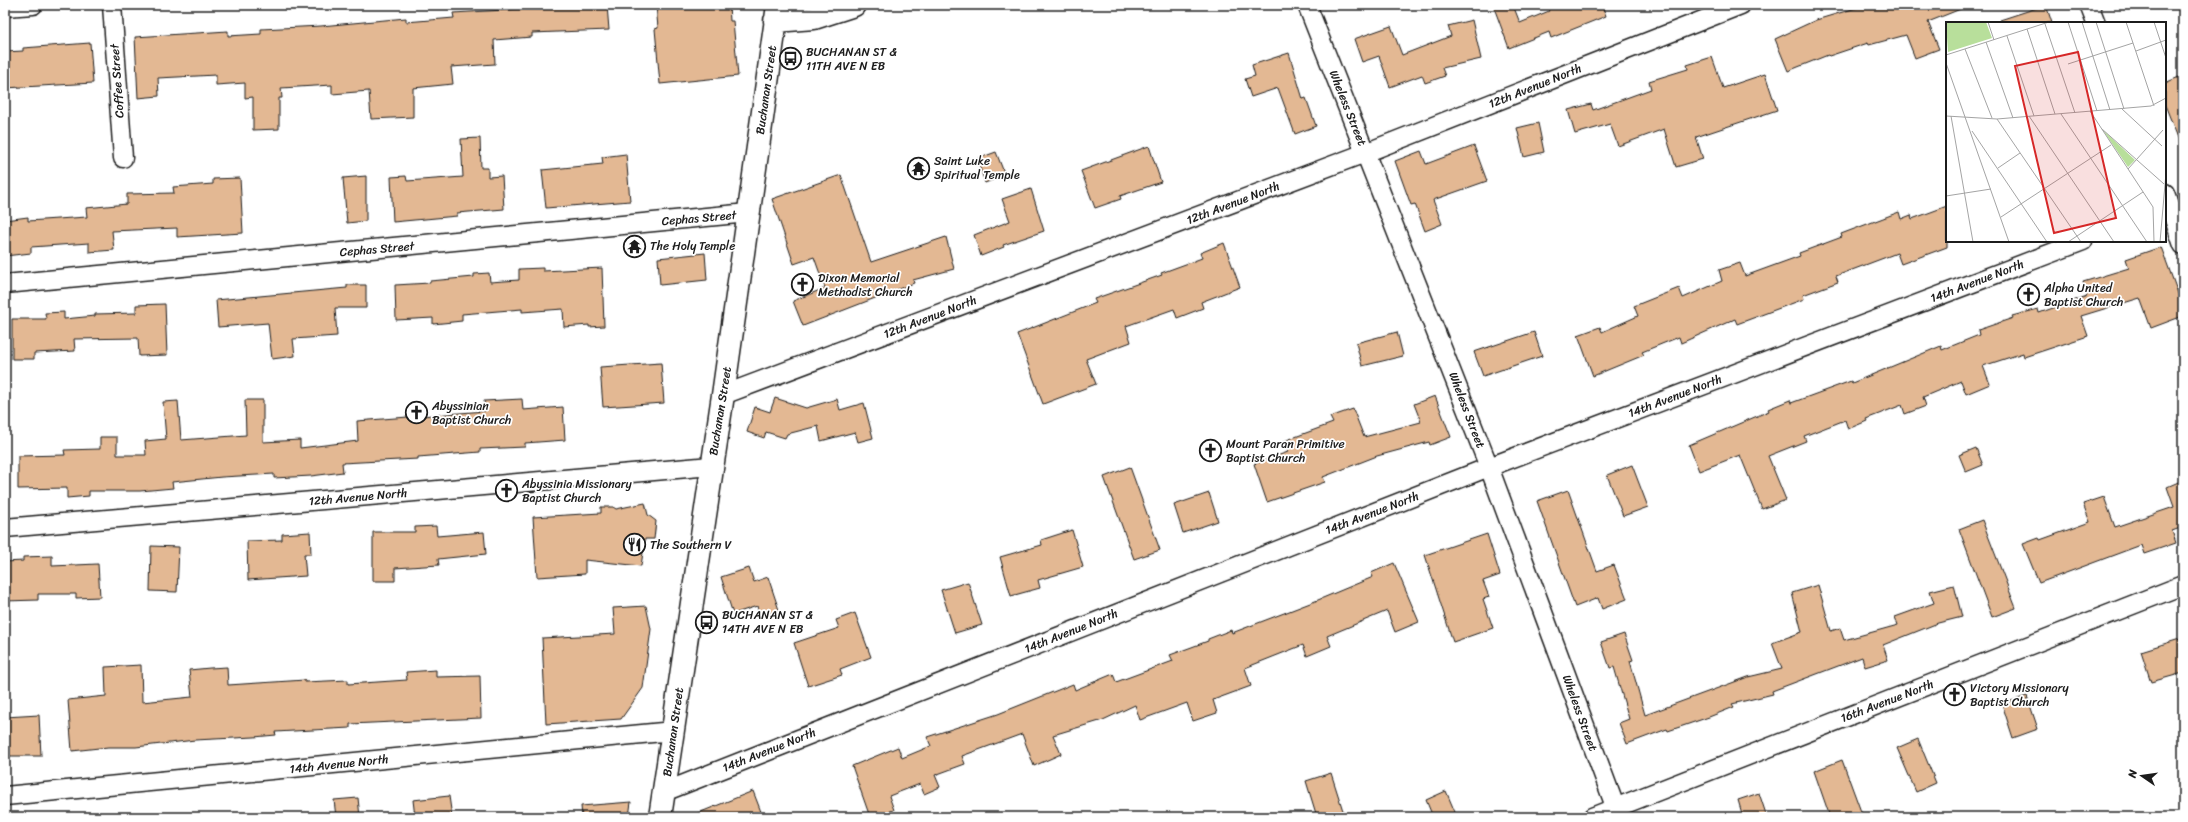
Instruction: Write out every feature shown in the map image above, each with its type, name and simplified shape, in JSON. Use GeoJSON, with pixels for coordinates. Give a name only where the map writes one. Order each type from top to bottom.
{"type":"FeatureCollection","features":[{"type":"Feature","properties":{"kind":"street"},"geometry":{"type":"LineString","coordinates":[[5,7],[33,5]]}},
{"type":"Feature","properties":{"kind":"street","name":"Coffee Street"},"geometry":{"type":"LineString","coordinates":[[112,5],[123,158]]}},
{"type":"Feature","properties":{"kind":"street"},"geometry":{"type":"LineString","coordinates":[[777,13],[814,18],[854,5]]}},
{"type":"Feature","properties":{"kind":"street","name":"Wheless Street"},"geometry":{"type":"LineString","coordinates":[[1307,5],[1489,467],[1617,812]]}},
{"type":"Feature","properties":{"kind":"street","name":"12th Avenue North"},"geometry":{"type":"LineString","coordinates":[[724,395],[1366,153],[1741,5]]}},
{"type":"Feature","properties":{"kind":"street"},"geometry":{"type":"LineString","coordinates":[[2089,5],[2096,22]]}},
{"type":"Feature","properties":{"kind":"street","name":"Buchanan Street"},"geometry":{"type":"LineString","coordinates":[[660,817],[712,466],[724,395],[748,213],[777,13]]}},
{"type":"Feature","properties":{"kind":"street"},"geometry":{"type":"LineString","coordinates":[[2171,204],[2183,245]]}},
{"type":"Feature","properties":{"kind":"street","name":"Cephas Street"},"geometry":{"type":"LineString","coordinates":[[5,284],[748,213]]}},
{"type":"Feature","properties":{"kind":"street","name":"14th Avenue North"},"geometry":{"type":"LineString","coordinates":[[664,792],[1489,467],[2080,242]]}},
{"type":"Feature","properties":{"kind":"street","name":"12th Avenue North"},"geometry":{"type":"LineString","coordinates":[[5,528],[712,466]]}},
{"type":"Feature","properties":{"kind":"street","name":"16th Avenue North"},"geometry":{"type":"LineString","coordinates":[[1592,817],[1617,812],[2183,585]]}},
{"type":"Feature","properties":{"kind":"street","name":"14th Avenue North"},"geometry":{"type":"LineString","coordinates":[[5,796],[673,732]]}},
{"type":"Feature","properties":{"kind":"building"},"geometry":{"type":"Polygon","coordinates":[[[538,5],[607,5],[609,30],[532,33],[532,37],[494,40],[495,64],[451,67],[453,84],[413,88],[413,117],[371,119],[369,91],[332,94],[332,85],[281,88],[282,98],[279,98],[279,129],[253,130],[253,97],[245,98],[245,83],[216,85],[216,75],[158,78],[159,96],[138,98],[135,37],[228,31],[228,36],[261,34],[261,29],[321,26],[406,18],[406,22],[454,18],[453,13],[539,8],[538,5]]]}},
{"type":"Feature","properties":{"kind":"building"},"geometry":{"type":"Polygon","coordinates":[[[656,5],[729,5],[730,21],[733,21],[738,76],[660,84],[655,29],[658,28],[656,5]]]}},
{"type":"Feature","properties":{"kind":"building"},"geometry":{"type":"Polygon","coordinates":[[[1493,5],[1513,5],[1520,23],[1549,11],[1546,5],[1602,5],[1606,16],[1551,38],[1549,32],[1509,48],[1493,5]]]}},
{"type":"Feature","properties":{"kind":"building"},"geometry":{"type":"Polygon","coordinates":[[[1866,5],[1968,6],[1928,22],[1939,49],[1915,58],[1906,35],[1869,45],[1868,43],[1829,56],[1828,55],[1788,71],[1775,39],[1816,20],[1866,5]]]}},
{"type":"Feature","properties":{"kind":"building"},"geometry":{"type":"Polygon","coordinates":[[[2046,5],[2052,22],[2000,22],[2000,20],[2046,5]]]}},
{"type":"Feature","properties":{"kind":"building"},"geometry":{"type":"Polygon","coordinates":[[[1472,20],[1481,59],[1442,68],[1445,76],[1425,83],[1422,75],[1390,87],[1379,56],[1362,62],[1354,39],[1391,26],[1402,55],[1451,36],[1448,26],[1472,20]]]}},
{"type":"Feature","properties":{"kind":"building"},"geometry":{"type":"Polygon","coordinates":[[[90,43],[93,83],[5,88],[5,52],[23,51],[23,48],[90,43]]]}},
{"type":"Feature","properties":{"kind":"building"},"geometry":{"type":"Polygon","coordinates":[[[1289,53],[1303,99],[1306,98],[1316,126],[1295,134],[1278,88],[1251,97],[1245,79],[1255,76],[1252,65],[1289,53]]]}},
{"type":"Feature","properties":{"kind":"building"},"geometry":{"type":"Polygon","coordinates":[[[1712,57],[1723,88],[1765,74],[1777,110],[1696,137],[1703,159],[1676,167],[1664,129],[1618,146],[1610,124],[1575,134],[1568,110],[1591,104],[1593,110],[1651,89],[1649,81],[1688,69],[1687,65],[1712,57]]]}},
{"type":"Feature","properties":{"kind":"building"},"geometry":{"type":"Polygon","coordinates":[[[2179,77],[2183,88],[2182,148],[2166,108],[2166,83],[2179,77]]]}},
{"type":"Feature","properties":{"kind":"building"},"geometry":{"type":"Polygon","coordinates":[[[1538,123],[1544,152],[1524,157],[1517,128],[1538,123]]]}},
{"type":"Feature","properties":{"kind":"building"},"geometry":{"type":"Polygon","coordinates":[[[480,138],[481,168],[488,168],[488,177],[502,176],[504,209],[457,213],[457,216],[393,222],[391,177],[406,176],[407,181],[463,177],[461,139],[480,138]]]}},
{"type":"Feature","properties":{"kind":"building"},"geometry":{"type":"Polygon","coordinates":[[[1149,146],[1161,182],[1120,196],[1121,199],[1095,208],[1081,171],[1149,146]]]}},
{"type":"Feature","properties":{"kind":"building"},"geometry":{"type":"Polygon","coordinates":[[[1474,146],[1487,181],[1433,200],[1442,224],[1425,231],[1415,204],[1411,205],[1395,161],[1421,151],[1426,164],[1474,146]]]}},
{"type":"Feature","properties":{"kind":"building"},"geometry":{"type":"Polygon","coordinates":[[[996,152],[1005,175],[985,183],[977,159],[996,152]]]}},
{"type":"Feature","properties":{"kind":"building"},"geometry":{"type":"Polygon","coordinates":[[[626,154],[630,201],[546,208],[542,170],[603,164],[602,157],[626,154]]]}},
{"type":"Feature","properties":{"kind":"building"},"geometry":{"type":"Polygon","coordinates":[[[841,175],[871,262],[946,237],[954,269],[913,280],[914,283],[803,326],[793,301],[825,288],[814,257],[794,264],[772,199],[841,175]]]}},
{"type":"Feature","properties":{"kind":"building"},"geometry":{"type":"Polygon","coordinates":[[[366,176],[366,221],[347,223],[343,178],[366,176]]]}},
{"type":"Feature","properties":{"kind":"building"},"geometry":{"type":"Polygon","coordinates":[[[240,178],[243,233],[177,237],[177,228],[112,231],[114,250],[89,252],[89,243],[31,247],[31,253],[5,256],[5,220],[28,217],[28,221],[87,217],[86,208],[127,204],[127,194],[174,193],[173,187],[213,184],[213,179],[240,178]]]}},
{"type":"Feature","properties":{"kind":"building"},"geometry":{"type":"Polygon","coordinates":[[[1031,189],[1044,231],[1003,245],[1004,247],[981,256],[974,235],[1010,221],[1002,199],[1031,189]]]}},
{"type":"Feature","properties":{"kind":"building"},"geometry":{"type":"Polygon","coordinates":[[[1946,206],[1947,247],[1901,264],[1897,253],[1836,276],[1838,282],[1803,295],[1804,299],[1737,324],[1735,319],[1681,343],[1679,337],[1642,352],[1644,355],[1593,376],[1578,335],[1600,327],[1602,332],[1638,316],[1634,306],[1679,288],[1683,298],[1722,281],[1719,270],[1740,263],[1745,276],[1800,256],[1799,253],[1842,237],[1841,234],[1899,212],[1901,219],[1911,215],[1912,219],[1946,206]]]}},
{"type":"Feature","properties":{"kind":"building"},"geometry":{"type":"Polygon","coordinates":[[[1224,243],[1240,287],[1201,302],[1203,308],[1177,318],[1174,309],[1126,326],[1131,342],[1086,359],[1096,384],[1043,404],[1017,334],[1096,303],[1094,299],[1162,275],[1161,273],[1202,258],[1200,253],[1224,243]]]}},
{"type":"Feature","properties":{"kind":"building"},"geometry":{"type":"Polygon","coordinates":[[[2161,247],[2183,307],[2183,316],[2151,328],[2140,298],[2081,316],[2088,336],[2024,357],[2023,353],[1983,366],[1990,384],[1966,394],[1961,381],[1923,397],[1926,406],[1905,414],[1902,405],[1866,419],[1867,421],[1848,429],[1845,420],[1804,436],[1806,441],[1768,456],[1786,500],[1762,509],[1740,455],[1699,471],[1689,445],[1769,411],[1768,409],[1790,400],[1791,403],[1851,381],[1852,383],[1941,346],[1942,350],[1979,335],[1978,330],[2013,318],[2012,316],[2038,309],[2039,313],[2087,296],[2083,282],[2129,268],[2126,259],[2161,247]]]}},
{"type":"Feature","properties":{"kind":"building"},"geometry":{"type":"Polygon","coordinates":[[[705,253],[707,280],[660,285],[658,258],[705,253]]]}},
{"type":"Feature","properties":{"kind":"building"},"geometry":{"type":"Polygon","coordinates":[[[543,268],[543,271],[602,268],[604,326],[589,327],[589,325],[564,327],[563,309],[522,312],[522,309],[462,314],[462,321],[433,324],[433,318],[396,320],[395,285],[430,283],[430,281],[474,277],[474,274],[489,273],[490,282],[519,280],[519,269],[543,268]]]}},
{"type":"Feature","properties":{"kind":"building"},"geometry":{"type":"Polygon","coordinates":[[[347,285],[366,285],[366,308],[335,308],[337,336],[293,339],[295,356],[272,359],[268,323],[218,327],[216,300],[347,288],[347,285]]]}},
{"type":"Feature","properties":{"kind":"building"},"geometry":{"type":"Polygon","coordinates":[[[165,304],[167,355],[139,356],[138,338],[74,339],[75,351],[34,353],[34,359],[12,359],[12,319],[46,319],[45,313],[64,312],[64,319],[95,316],[95,314],[136,313],[136,305],[165,304]]]}},
{"type":"Feature","properties":{"kind":"building"},"geometry":{"type":"Polygon","coordinates":[[[1397,332],[1403,356],[1362,366],[1356,343],[1397,332]]]}},
{"type":"Feature","properties":{"kind":"building"},"geometry":{"type":"Polygon","coordinates":[[[1534,332],[1542,356],[1483,376],[1474,352],[1534,332]]]}},
{"type":"Feature","properties":{"kind":"building"},"geometry":{"type":"Polygon","coordinates":[[[661,363],[664,403],[603,407],[600,367],[661,363]]]}},
{"type":"Feature","properties":{"kind":"building"},"geometry":{"type":"Polygon","coordinates":[[[1435,396],[1451,437],[1430,445],[1429,442],[1377,456],[1323,477],[1325,482],[1267,502],[1254,464],[1288,452],[1284,441],[1333,423],[1330,417],[1353,409],[1364,437],[1421,422],[1414,404],[1435,396]]]}},
{"type":"Feature","properties":{"kind":"building"},"geometry":{"type":"Polygon","coordinates":[[[775,398],[806,408],[837,399],[840,410],[864,403],[873,438],[858,442],[855,432],[821,441],[818,426],[787,434],[785,438],[766,432],[764,438],[747,432],[755,407],[770,412],[775,398]]]}},
{"type":"Feature","properties":{"kind":"building"},"geometry":{"type":"Polygon","coordinates":[[[522,399],[523,410],[563,407],[565,440],[525,443],[525,447],[480,449],[480,452],[418,457],[418,459],[342,463],[343,472],[311,476],[274,478],[274,474],[222,477],[172,482],[173,488],[140,491],[89,491],[89,496],[67,498],[67,488],[18,489],[18,456],[65,455],[64,450],[100,449],[100,437],[117,437],[117,455],[146,455],[145,441],[166,439],[163,402],[178,401],[181,440],[246,435],[245,400],[263,400],[263,442],[300,440],[300,448],[358,441],[357,421],[485,411],[484,401],[522,399]]]}},
{"type":"Feature","properties":{"kind":"building"},"geometry":{"type":"Polygon","coordinates":[[[1976,448],[1983,465],[1966,472],[1959,455],[1976,448]]]}},
{"type":"Feature","properties":{"kind":"building"},"geometry":{"type":"Polygon","coordinates":[[[1632,465],[1648,507],[1623,516],[1607,475],[1632,465]]]}},
{"type":"Feature","properties":{"kind":"building"},"geometry":{"type":"Polygon","coordinates":[[[1130,467],[1160,550],[1134,559],[1104,477],[1130,467]]]}},
{"type":"Feature","properties":{"kind":"building"},"geometry":{"type":"Polygon","coordinates":[[[2183,480],[2183,527],[2172,531],[2176,543],[2144,554],[2141,545],[2039,583],[2023,544],[2039,538],[2040,540],[2090,522],[2083,504],[2104,497],[2115,527],[2174,507],[2167,487],[2183,480]]]}},
{"type":"Feature","properties":{"kind":"building"},"geometry":{"type":"Polygon","coordinates":[[[1568,490],[1597,571],[1614,565],[1627,599],[1602,609],[1598,598],[1575,607],[1537,501],[1568,490]]]}},
{"type":"Feature","properties":{"kind":"building"},"geometry":{"type":"Polygon","coordinates":[[[1209,493],[1218,521],[1183,533],[1174,505],[1209,493]]]}},
{"type":"Feature","properties":{"kind":"building"},"geometry":{"type":"Polygon","coordinates":[[[645,503],[648,515],[656,521],[654,539],[645,539],[641,566],[585,560],[585,574],[537,577],[533,517],[601,513],[601,507],[613,507],[616,509],[645,503]]]}},
{"type":"Feature","properties":{"kind":"building"},"geometry":{"type":"Polygon","coordinates":[[[1982,520],[2016,608],[1992,617],[1959,529],[1982,520]]]}},
{"type":"Feature","properties":{"kind":"building"},"geometry":{"type":"Polygon","coordinates":[[[436,526],[437,536],[484,532],[486,554],[438,559],[439,565],[395,568],[395,581],[373,581],[373,532],[415,532],[415,527],[436,526]]]}},
{"type":"Feature","properties":{"kind":"building"},"geometry":{"type":"Polygon","coordinates":[[[1072,530],[1083,567],[1038,580],[1040,588],[1011,596],[1000,557],[1042,545],[1041,540],[1072,530]]]}},
{"type":"Feature","properties":{"kind":"building"},"geometry":{"type":"Polygon","coordinates":[[[310,532],[311,554],[304,554],[306,576],[248,580],[247,541],[282,540],[282,534],[310,532]]]}},
{"type":"Feature","properties":{"kind":"building"},"geometry":{"type":"Polygon","coordinates":[[[1487,534],[1500,575],[1483,581],[1489,597],[1483,599],[1493,628],[1453,642],[1425,555],[1487,534]]]}},
{"type":"Feature","properties":{"kind":"building"},"geometry":{"type":"Polygon","coordinates":[[[151,546],[179,547],[177,592],[150,591],[151,546]]]}},
{"type":"Feature","properties":{"kind":"building"},"geometry":{"type":"Polygon","coordinates":[[[52,556],[52,566],[98,564],[100,597],[76,598],[76,594],[38,594],[38,600],[5,601],[5,562],[23,561],[23,557],[52,556]]]}},
{"type":"Feature","properties":{"kind":"building"},"geometry":{"type":"Polygon","coordinates":[[[1394,563],[1419,622],[1395,632],[1387,611],[1327,636],[1331,646],[1307,656],[1303,645],[1245,668],[1251,686],[1213,700],[1217,713],[1193,721],[1187,703],[1140,720],[1135,705],[1103,720],[1053,735],[1061,754],[1034,766],[1022,734],[962,756],[965,764],[935,775],[940,787],[924,794],[920,784],[889,796],[894,810],[870,817],[852,766],[898,747],[902,758],[931,746],[927,737],[998,714],[1073,684],[1075,690],[1113,674],[1116,682],[1173,661],[1170,655],[1208,641],[1208,639],[1231,630],[1232,633],[1318,600],[1373,577],[1371,573],[1394,563]]]}},
{"type":"Feature","properties":{"kind":"building"},"geometry":{"type":"Polygon","coordinates":[[[749,568],[754,582],[768,577],[779,610],[760,617],[757,606],[733,614],[721,577],[749,568]]]}},
{"type":"Feature","properties":{"kind":"building"},"geometry":{"type":"Polygon","coordinates":[[[968,582],[982,625],[955,633],[941,590],[968,582]]]}},
{"type":"Feature","properties":{"kind":"building"},"geometry":{"type":"Polygon","coordinates":[[[1818,585],[1831,631],[1840,628],[1844,640],[1898,625],[1895,617],[1934,603],[1930,591],[1954,585],[1962,617],[1938,623],[1883,645],[1888,660],[1865,667],[1862,657],[1772,691],[1773,694],[1732,704],[1734,707],[1709,717],[1668,731],[1667,729],[1627,744],[1619,723],[1629,719],[1614,667],[1610,668],[1601,642],[1624,634],[1633,660],[1630,661],[1645,715],[1748,677],[1782,669],[1772,643],[1802,632],[1792,593],[1818,585]]]}},
{"type":"Feature","properties":{"kind":"building"},"geometry":{"type":"Polygon","coordinates":[[[646,606],[651,629],[643,688],[621,719],[546,724],[542,638],[615,634],[613,608],[646,606]]]}},
{"type":"Feature","properties":{"kind":"building"},"geometry":{"type":"Polygon","coordinates":[[[855,613],[871,657],[840,669],[842,675],[808,686],[794,643],[839,628],[836,620],[855,613]]]}},
{"type":"Feature","properties":{"kind":"building"},"geometry":{"type":"Polygon","coordinates":[[[2183,638],[2183,673],[2151,682],[2141,651],[2183,638]]]}},
{"type":"Feature","properties":{"kind":"building"},"geometry":{"type":"Polygon","coordinates":[[[141,665],[142,702],[192,697],[189,670],[210,668],[227,667],[228,685],[305,680],[305,682],[348,680],[348,684],[407,680],[406,672],[436,670],[436,677],[480,676],[481,718],[350,724],[350,728],[275,732],[276,735],[195,740],[136,747],[108,747],[72,751],[68,700],[106,696],[105,667],[141,665]]]}},
{"type":"Feature","properties":{"kind":"building"},"geometry":{"type":"Polygon","coordinates":[[[2027,696],[2038,729],[2013,738],[2002,704],[2027,696]]]}},
{"type":"Feature","properties":{"kind":"building"},"geometry":{"type":"Polygon","coordinates":[[[39,715],[41,756],[5,756],[5,717],[39,715]]]}},
{"type":"Feature","properties":{"kind":"building"},"geometry":{"type":"Polygon","coordinates":[[[1918,739],[1936,783],[1916,792],[1897,748],[1918,739]]]}},
{"type":"Feature","properties":{"kind":"building"},"geometry":{"type":"Polygon","coordinates":[[[1842,760],[1863,817],[1830,817],[1814,771],[1842,760]]]}},
{"type":"Feature","properties":{"kind":"building"},"geometry":{"type":"Polygon","coordinates":[[[1331,773],[1345,817],[1317,817],[1306,781],[1331,773]]]}},
{"type":"Feature","properties":{"kind":"building"},"geometry":{"type":"Polygon","coordinates":[[[753,791],[763,817],[691,817],[691,816],[753,791]]]}},
{"type":"Feature","properties":{"kind":"building"},"geometry":{"type":"Polygon","coordinates":[[[1446,791],[1457,817],[1433,817],[1426,800],[1446,791]]]}},
{"type":"Feature","properties":{"kind":"building"},"geometry":{"type":"Polygon","coordinates":[[[1759,793],[1767,817],[1743,817],[1738,800],[1759,793]]]}},
{"type":"Feature","properties":{"kind":"building"},"geometry":{"type":"Polygon","coordinates":[[[449,796],[452,817],[415,817],[413,800],[449,796]]]}},
{"type":"Feature","properties":{"kind":"building"},"geometry":{"type":"Polygon","coordinates":[[[358,798],[360,817],[336,817],[334,800],[358,798]]]}},
{"type":"Feature","properties":{"kind":"building"},"geometry":{"type":"Polygon","coordinates":[[[631,802],[629,817],[582,817],[581,806],[631,802]]]}},
{"type":"Feature","properties":{"kind":"place","name":"BUCHANAN ST & 11TH AVE N EB"},"geometry":{"type":"Point","coordinates":[791,59]}},
{"type":"Feature","properties":{"kind":"place","name":"Saint Luke Spiritual Temple"},"geometry":{"type":"Point","coordinates":[919,168]}},
{"type":"Feature","properties":{"kind":"place","name":"The Holy Temple"},"geometry":{"type":"Point","coordinates":[634,246]}},
{"type":"Feature","properties":{"kind":"place","name":"Dixon Memorial Methodist Church"},"geometry":{"type":"Point","coordinates":[803,285]}},
{"type":"Feature","properties":{"kind":"place","name":"Alpha United Baptist Church"},"geometry":{"type":"Point","coordinates":[2029,295]}},
{"type":"Feature","properties":{"kind":"place","name":"Abyssinian Baptist Church"},"geometry":{"type":"Point","coordinates":[417,413]}},
{"type":"Feature","properties":{"kind":"place","name":"Mount Paran Primitive Baptist Church"},"geometry":{"type":"Point","coordinates":[1210,451]}},
{"type":"Feature","properties":{"kind":"place","name":"Abyssinia Missionary Baptist Church"},"geometry":{"type":"Point","coordinates":[506,491]}},
{"type":"Feature","properties":{"kind":"place","name":"The Southern V"},"geometry":{"type":"Point","coordinates":[634,545]}},
{"type":"Feature","properties":{"kind":"place","name":"BUCHANAN ST & 14TH AVE N EB"},"geometry":{"type":"Point","coordinates":[706,622]}},
{"type":"Feature","properties":{"kind":"place","name":"Victory Missionary Baptist Church"},"geometry":{"type":"Point","coordinates":[1954,695]}}]}
